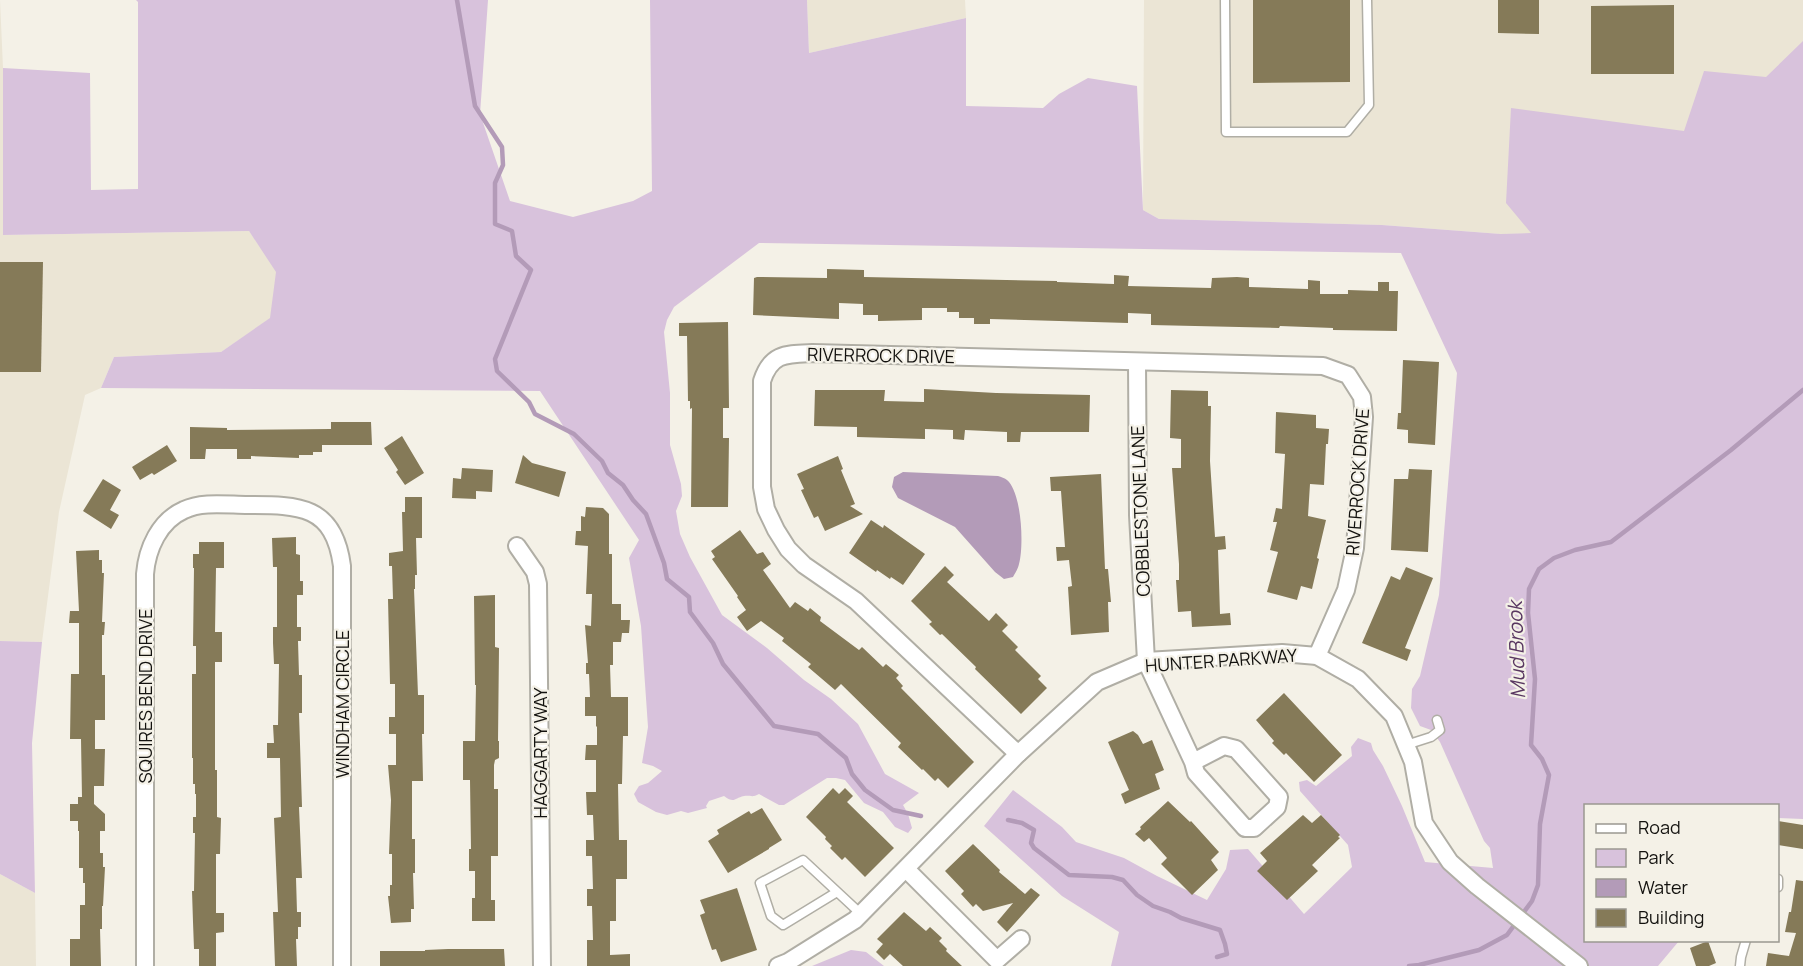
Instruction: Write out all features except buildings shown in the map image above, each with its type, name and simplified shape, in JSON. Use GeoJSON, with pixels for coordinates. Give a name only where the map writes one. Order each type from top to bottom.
{"type":"FeatureCollection","features":[{"type":"Feature","properties":{"kind":"street","name":"RIVERROCK DRIVE"},"geometry":{"type":"LineString","coordinates":[[1018,754],[856,600],[804,565],[788,549],[776,530],[766,509],[762,488],[762,381],[766,369],[774,360],[789,354],[812,353],[1323,366],[1348,375],[1362,397],[1364,417],[1355,548],[1346,590],[1317,656]]}},
{"type":"Feature","properties":{"kind":"street","name":"COBBLESTONE LANE"},"geometry":{"type":"LineString","coordinates":[[1137,362],[1138,515],[1146,661]]}},
{"type":"Feature","properties":{"kind":"street","name":"SQUIRES BEND DRIVE"},"geometry":{"type":"LineString","coordinates":[[145,966],[146,561],[155,538],[173,517],[183,510],[205,506],[252,505]]}},
{"type":"Feature","properties":{"kind":"street","name":"WINDHAM CIRCLE"},"geometry":{"type":"LineString","coordinates":[[252,505],[285,506],[307,510],[331,529],[340,551],[342,566],[342,966]]}},
{"type":"Feature","properties":{"kind":"street","name":"HAGGARTY WAY"},"geometry":{"type":"LineString","coordinates":[[517,546],[535,572],[538,590],[542,966]]}},
{"type":"Feature","properties":{"kind":"street","name":"HUNTER PARKWAY"},"geometry":{"type":"LineString","coordinates":[[778,966],[788,963],[855,920],[1018,754],[1097,682],[1146,661],[1282,653],[1317,656],[1358,679],[1394,716],[1413,762],[1424,823],[1450,862],[1579,966]]}},
{"type":"Feature","properties":{"kind":"street"},"geometry":{"type":"LineString","coordinates":[[1146,661],[1196,773],[1245,828],[1254,828],[1277,807],[1279,797],[1236,749],[1224,746],[1192,762]]}},
{"type":"Feature","properties":{"kind":"street"},"geometry":{"type":"LineString","coordinates":[[906,869],[994,963],[1021,939]]}},
{"type":"Feature","properties":{"kind":"lane"},"geometry":{"type":"LineString","coordinates":[[1225,0],[1226,132],[1347,132],[1369,105],[1367,0]]}},
{"type":"Feature","properties":{"kind":"lane"},"geometry":{"type":"LineString","coordinates":[[1406,746],[1431,737],[1440,730],[1437,720]]}},
{"type":"Feature","properties":{"kind":"lane"},"geometry":{"type":"LineString","coordinates":[[837,892],[783,925],[771,916],[760,883],[803,860],[861,914]]}},
{"type":"Feature","properties":{"kind":"lane"},"geometry":{"type":"LineString","coordinates":[[1740,966],[1745,942]]}},
{"type":"Feature","properties":{"kind":"shaded area"},"geometry":{"type":"Polygon","coordinates":[[[0,0],[3,68],[3,235],[249,231],[277,272],[271,318],[221,352],[114,357],[101,388],[85,395],[59,512],[42,642],[0,641],[0,0]]]}},
{"type":"Feature","properties":{"kind":"shaded area"},"geometry":{"type":"Polygon","coordinates":[[[807,0],[965,0],[966,18],[809,53],[807,0]]]}},
{"type":"Feature","properties":{"kind":"shaded area"},"geometry":{"type":"Polygon","coordinates":[[[1144,0],[1803,0],[1803,232],[1501,234],[1382,225],[1159,219],[1143,210],[1144,0]]]}},
{"type":"Feature","properties":{"kind":"shaded area"},"geometry":{"type":"Polygon","coordinates":[[[0,874],[35,893],[36,966],[0,966],[0,874]]]}},
{"type":"Feature","properties":{"kind":"green space"},"geometry":{"type":"Polygon","coordinates":[[[136,0],[488,0],[480,114],[510,201],[573,217],[633,201],[652,191],[650,0],[807,0],[809,53],[966,18],[966,106],[1043,108],[1059,94],[1088,78],[1137,86],[1143,210],[1159,219],[1382,225],[1501,234],[1531,233],[1506,203],[1511,108],[1684,131],[1704,71],[1766,77],[1803,41],[1803,819],[1779,818],[1779,804],[1584,804],[1584,942],[1678,942],[1658,966],[1111,966],[1119,932],[1062,896],[984,826],[1013,790],[1062,827],[1076,842],[1124,858],[1207,900],[1226,869],[1230,850],[1248,849],[1304,914],[1352,867],[1348,845],[1300,791],[1299,782],[1307,780],[1316,786],[1352,756],[1351,747],[1358,738],[1371,743],[1402,806],[1425,862],[1493,868],[1490,848],[1484,841],[1440,742],[1431,730],[1420,726],[1411,708],[1412,689],[1420,676],[1439,595],[1457,373],[1401,253],[759,243],[674,307],[667,320],[664,332],[670,393],[670,445],[681,484],[682,496],[676,511],[680,534],[722,615],[831,699],[858,724],[885,774],[919,793],[903,805],[912,828],[908,833],[895,827],[883,812],[864,803],[845,780],[836,778],[827,778],[784,805],[779,805],[759,794],[733,800],[724,796],[709,801],[707,808],[688,813],[681,811],[667,815],[656,812],[638,802],[634,794],[639,786],[648,783],[662,771],[642,763],[648,727],[641,626],[629,558],[639,540],[540,391],[101,388],[114,357],[221,352],[270,318],[276,272],[249,231],[3,235],[3,68],[90,73],[91,190],[138,189],[138,2],[136,0]]]}},
{"type":"Feature","properties":{"kind":"green space"},"geometry":{"type":"Polygon","coordinates":[[[0,641],[42,642],[32,743],[35,893],[0,874],[0,641]]]}},
{"type":"Feature","properties":{"kind":"green space"},"geometry":{"type":"Polygon","coordinates":[[[851,950],[866,952],[884,966],[812,966],[851,950]]]}},
{"type":"Feature","properties":{"kind":"water"},"geometry":{"type":"Polygon","coordinates":[[[903,472],[998,476],[1007,480],[1016,496],[1021,533],[1021,556],[1013,577],[1004,579],[995,572],[955,527],[898,498],[892,487],[894,477],[903,472]]]}},
{"type":"Feature","properties":{"kind":"waterway"},"geometry":{"type":"LineString","coordinates":[[457,0],[475,106],[502,147],[503,165],[495,183],[495,224],[512,231],[516,256],[531,270],[495,359],[497,371],[529,402],[535,414],[574,434],[602,461],[608,473],[623,485],[646,514],[664,563],[667,579],[689,597],[690,612],[713,643],[723,664],[774,726],[818,734],[846,758],[852,774],[865,790],[893,810],[921,816]]}},
{"type":"Feature","properties":{"kind":"waterway","name":"Mud Brook"},"geometry":{"type":"LineString","coordinates":[[1409,966],[1479,950],[1507,935],[1532,901],[1538,885],[1540,824],[1549,775],[1542,759],[1531,745],[1535,679],[1528,613],[1529,589],[1539,569],[1554,558],[1575,550],[1611,542],[1731,450],[1803,390]]}},
{"type":"Feature","properties":{"kind":"waterway"},"geometry":{"type":"LineString","coordinates":[[1008,820],[1022,823],[1034,830],[1031,843],[1034,848],[1069,875],[1112,877],[1123,880],[1137,895],[1153,906],[1181,918],[1220,930],[1227,954],[1217,957]]}}]}
